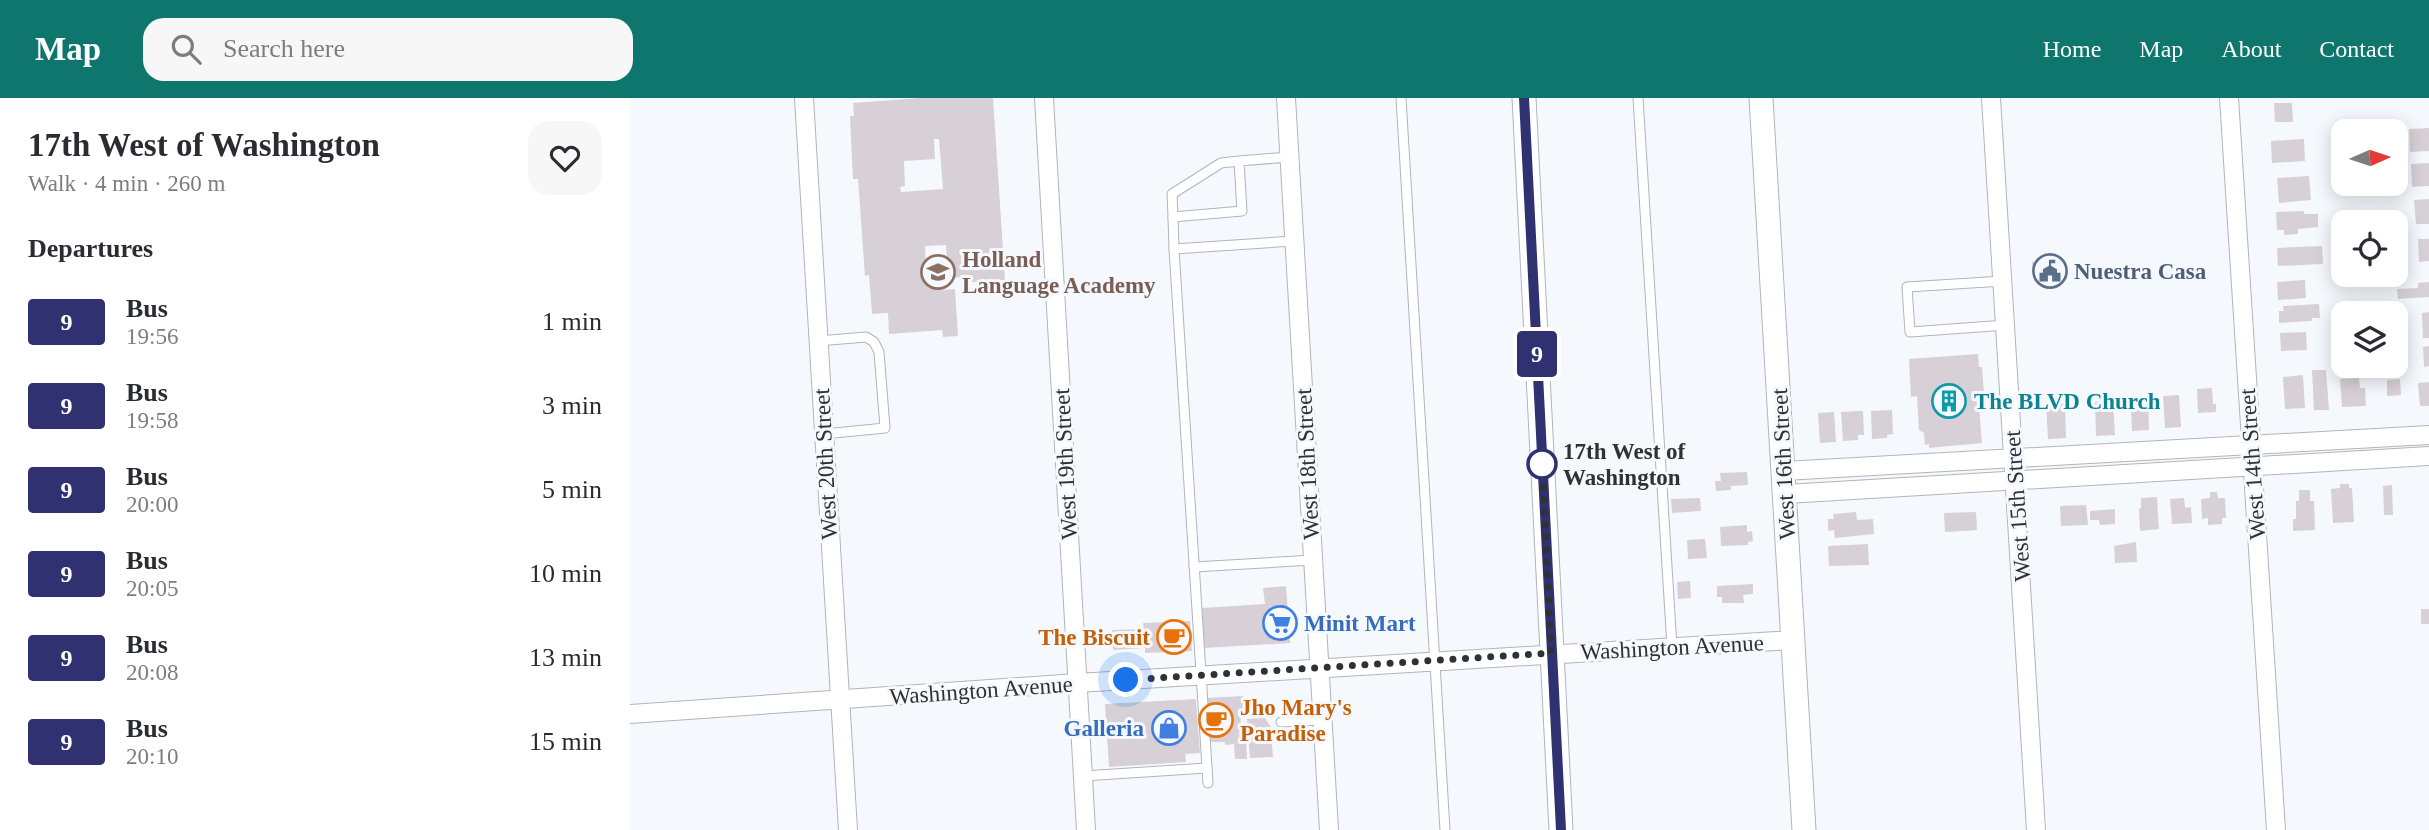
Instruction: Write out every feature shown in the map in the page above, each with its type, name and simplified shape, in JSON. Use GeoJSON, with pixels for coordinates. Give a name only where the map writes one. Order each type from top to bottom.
{"type":"FeatureCollection","features":[{"type":"Feature","properties":{"kind":"street","name":"West 20th Street"},"geometry":{"type":"LineString","coordinates":[[804,98],[848,830]]}},
{"type":"Feature","properties":{"kind":"street","name":"West 19th Street"},"geometry":{"type":"LineString","coordinates":[[1044,98],[1086,830]]}},
{"type":"Feature","properties":{"kind":"street","name":"West 18th Street"},"geometry":{"type":"LineString","coordinates":[[1286,98],[1329,830]]}},
{"type":"Feature","properties":{"kind":"street"},"geometry":{"type":"LineString","coordinates":[[1524,98],[1561,830]]}},
{"type":"Feature","properties":{"kind":"street","name":"West 16th Street"},"geometry":{"type":"LineString","coordinates":[[1761,98],[1804,830]]}},
{"type":"Feature","properties":{"kind":"street","name":"West 15th Street"},"geometry":{"type":"LineString","coordinates":[[1990,98],[2036,830]]}},
{"type":"Feature","properties":{"kind":"street","name":"West 14th Street"},"geometry":{"type":"LineString","coordinates":[[2229,98],[2276,830]]}},
{"type":"Feature","properties":{"kind":"street"},"geometry":{"type":"LineString","coordinates":[[1784,471],[2429,435]]}},
{"type":"Feature","properties":{"kind":"street"},"geometry":{"type":"LineString","coordinates":[[1786,494],[2429,456]]}},
{"type":"Feature","properties":{"kind":"street","name":"Washington Avenue"},"geometry":{"type":"LineString","coordinates":[[630,714],[1077,683],[1793,640]]}},
{"type":"Feature","properties":{"kind":"lane"},"geometry":{"type":"LineString","coordinates":[[1401,98],[1445,830]]}},
{"type":"Feature","properties":{"kind":"lane"},"geometry":{"type":"LineString","coordinates":[[1638,98],[1672,647]]}},
{"type":"Feature","properties":{"kind":"lane"},"geometry":{"type":"LineString","coordinates":[[1208,783],[1172,194],[1221,163],[1289,157]]}},
{"type":"Feature","properties":{"kind":"lane"},"geometry":{"type":"LineString","coordinates":[[1173,217],[1242,211],[1239,161]]}},
{"type":"Feature","properties":{"kind":"lane"},"geometry":{"type":"LineString","coordinates":[[1174,249],[1294,241]]}},
{"type":"Feature","properties":{"kind":"lane"},"geometry":{"type":"LineString","coordinates":[[2003,281],[1907,288],[1910,332],[2006,325]]}},
{"type":"Feature","properties":{"kind":"lane"},"geometry":{"type":"LineString","coordinates":[[818,341],[866,337],[874,342],[879,352],[885,428],[824,433]]}},
{"type":"Feature","properties":{"kind":"lane"},"geometry":{"type":"LineString","coordinates":[[1195,568],[1313,560]]}},
{"type":"Feature","properties":{"kind":"lane"},"geometry":{"type":"LineString","coordinates":[[1280,722],[1322,719]]}},
{"type":"Feature","properties":{"kind":"lane"},"geometry":{"type":"LineString","coordinates":[[1083,776],[1207,768]]}},
{"type":"Feature","properties":{"kind":"building"},"geometry":{"type":"Polygon","coordinates":[[[920,98],[993,98],[1005,280],[972,282],[972,277],[948,278],[946,245],[925,246],[926,268],[921,269],[922,279],[941,290],[955,289],[958,336],[943,337],[942,330],[889,334],[888,313],[872,314],[869,275],[865,276],[858,179],[853,179],[850,116],[854,116],[853,103],[920,98]],[[934,139],[935,159],[904,161],[905,186],[900,187],[901,192],[943,189],[939,139],[934,139]]]}},
{"type":"Feature","properties":{"kind":"building"},"geometry":{"type":"Polygon","coordinates":[[[2274,103],[2292,103],[2293,122],[2275,122],[2274,103]]]}},
{"type":"Feature","properties":{"kind":"building"},"geometry":{"type":"Polygon","coordinates":[[[2429,128],[2429,151],[2410,152],[2409,129],[2429,128]]]}},
{"type":"Feature","properties":{"kind":"building"},"geometry":{"type":"Polygon","coordinates":[[[2304,139],[2305,161],[2272,163],[2271,141],[2304,139]]]}},
{"type":"Feature","properties":{"kind":"building"},"geometry":{"type":"Polygon","coordinates":[[[2429,163],[2429,186],[2412,187],[2411,164],[2429,163]]]}},
{"type":"Feature","properties":{"kind":"building"},"geometry":{"type":"Polygon","coordinates":[[[2309,176],[2311,200],[2279,203],[2277,178],[2309,176]]]}},
{"type":"Feature","properties":{"kind":"building"},"geometry":{"type":"Polygon","coordinates":[[[2429,199],[2429,224],[2416,224],[2414,200],[2429,199]]]}},
{"type":"Feature","properties":{"kind":"building"},"geometry":{"type":"Polygon","coordinates":[[[2304,211],[2304,214],[2318,214],[2318,227],[2298,229],[2298,234],[2284,235],[2284,230],[2277,230],[2276,212],[2304,211]]]}},
{"type":"Feature","properties":{"kind":"building"},"geometry":{"type":"Polygon","coordinates":[[[2418,239],[2429,239],[2429,261],[2419,262],[2418,239]]]}},
{"type":"Feature","properties":{"kind":"building"},"geometry":{"type":"Polygon","coordinates":[[[2322,246],[2323,264],[2278,266],[2277,248],[2322,246]]]}},
{"type":"Feature","properties":{"kind":"building","name":"Nuestra Casa"},"geometry":{"type":"Polygon","coordinates":[[[2059,260],[2059,263],[2066,263],[2067,278],[2044,284],[2034,281],[2032,262],[2059,260]]]}},
{"type":"Feature","properties":{"kind":"building"},"geometry":{"type":"Polygon","coordinates":[[[2305,280],[2306,298],[2278,300],[2277,282],[2305,280]]]}},
{"type":"Feature","properties":{"kind":"building"},"geometry":{"type":"Polygon","coordinates":[[[2429,282],[2429,297],[2398,299],[2397,289],[2418,288],[2418,283],[2429,282]]]}},
{"type":"Feature","properties":{"kind":"building"},"geometry":{"type":"Polygon","coordinates":[[[2319,304],[2320,318],[2279,323],[2279,311],[2284,311],[2283,306],[2319,304]]]}},
{"type":"Feature","properties":{"kind":"building"},"geometry":{"type":"Polygon","coordinates":[[[2429,312],[2429,338],[2423,338],[2422,313],[2429,312]]]}},
{"type":"Feature","properties":{"kind":"building"},"geometry":{"type":"Polygon","coordinates":[[[2306,332],[2307,350],[2281,351],[2280,333],[2306,332]]]}},
{"type":"Feature","properties":{"kind":"building"},"geometry":{"type":"Polygon","coordinates":[[[2429,346],[2429,366],[2424,367],[2423,347],[2429,346]]]}},
{"type":"Feature","properties":{"kind":"building","name":"The BLVD Church"},"geometry":{"type":"Polygon","coordinates":[[[1978,354],[1984,394],[1981,394],[1982,405],[1979,405],[1982,443],[1929,448],[1929,444],[1925,445],[1924,433],[1919,430],[1917,396],[1911,397],[1909,359],[1978,354]]]}},
{"type":"Feature","properties":{"kind":"building"},"geometry":{"type":"Polygon","coordinates":[[[2312,370],[2326,370],[2329,410],[2314,410],[2312,370]]]}},
{"type":"Feature","properties":{"kind":"building"},"geometry":{"type":"Polygon","coordinates":[[[2303,375],[2305,408],[2285,409],[2283,377],[2303,375]]]}},
{"type":"Feature","properties":{"kind":"building"},"geometry":{"type":"Polygon","coordinates":[[[2359,378],[2360,388],[2365,388],[2366,406],[2342,407],[2340,379],[2359,378]]]}},
{"type":"Feature","properties":{"kind":"building"},"geometry":{"type":"Polygon","coordinates":[[[2400,379],[2401,395],[2387,396],[2387,380],[2400,379]]]}},
{"type":"Feature","properties":{"kind":"building"},"geometry":{"type":"Polygon","coordinates":[[[2429,382],[2429,406],[2420,406],[2418,383],[2429,382]]]}},
{"type":"Feature","properties":{"kind":"building"},"geometry":{"type":"Polygon","coordinates":[[[2212,388],[2216,412],[2198,413],[2197,389],[2212,388]]]}},
{"type":"Feature","properties":{"kind":"building"},"geometry":{"type":"Polygon","coordinates":[[[2179,395],[2181,427],[2165,428],[2163,396],[2179,395]]]}},
{"type":"Feature","properties":{"kind":"building"},"geometry":{"type":"Polygon","coordinates":[[[2148,397],[2149,430],[2132,431],[2131,407],[2137,407],[2136,398],[2148,397]]]}},
{"type":"Feature","properties":{"kind":"building"},"geometry":{"type":"Polygon","coordinates":[[[2113,401],[2115,435],[2096,436],[2095,402],[2113,401]]]}},
{"type":"Feature","properties":{"kind":"building"},"geometry":{"type":"Polygon","coordinates":[[[2065,403],[2066,438],[2048,439],[2046,404],[2065,403]]]}},
{"type":"Feature","properties":{"kind":"building"},"geometry":{"type":"Polygon","coordinates":[[[1892,410],[1893,434],[1887,435],[1887,438],[1872,439],[1871,411],[1892,410]]]}},
{"type":"Feature","properties":{"kind":"building"},"geometry":{"type":"Polygon","coordinates":[[[1863,411],[1864,435],[1858,435],[1858,440],[1843,441],[1841,412],[1863,411]]]}},
{"type":"Feature","properties":{"kind":"building"},"geometry":{"type":"Polygon","coordinates":[[[1834,412],[1836,442],[1820,443],[1818,413],[1834,412]]]}},
{"type":"Feature","properties":{"kind":"building"},"geometry":{"type":"Polygon","coordinates":[[[1747,472],[1748,485],[1731,486],[1731,490],[1716,491],[1715,481],[1721,481],[1720,473],[1747,472]]]}},
{"type":"Feature","properties":{"kind":"building"},"geometry":{"type":"Polygon","coordinates":[[[2340,484],[2349,484],[2349,488],[2352,488],[2354,522],[2333,523],[2331,489],[2340,488],[2340,484]]]}},
{"type":"Feature","properties":{"kind":"building"},"geometry":{"type":"Polygon","coordinates":[[[2392,485],[2393,515],[2384,515],[2383,486],[2392,485]]]}},
{"type":"Feature","properties":{"kind":"building"},"geometry":{"type":"Polygon","coordinates":[[[2299,490],[2310,490],[2310,501],[2314,501],[2315,530],[2293,531],[2299,490]]]}},
{"type":"Feature","properties":{"kind":"building"},"geometry":{"type":"Polygon","coordinates":[[[2210,492],[2217,492],[2218,498],[2225,498],[2226,518],[2222,518],[2222,524],[2208,525],[2208,518],[2202,519],[2201,499],[2210,498],[2210,492]]]}},
{"type":"Feature","properties":{"kind":"building"},"geometry":{"type":"Polygon","coordinates":[[[2157,497],[2159,529],[2140,531],[2141,498],[2157,497]]]}},
{"type":"Feature","properties":{"kind":"building"},"geometry":{"type":"Polygon","coordinates":[[[1700,498],[1701,511],[1672,513],[1671,499],[1700,498]]]}},
{"type":"Feature","properties":{"kind":"building"},"geometry":{"type":"Polygon","coordinates":[[[2184,498],[2185,508],[2191,507],[2192,523],[2172,524],[2170,499],[2184,498]]]}},
{"type":"Feature","properties":{"kind":"building"},"geometry":{"type":"Polygon","coordinates":[[[2086,505],[2088,525],[2061,526],[2060,506],[2086,505]]]}},
{"type":"Feature","properties":{"kind":"building"},"geometry":{"type":"Polygon","coordinates":[[[2115,509],[2115,524],[2100,525],[2099,520],[2090,520],[2090,511],[2115,509]]]}},
{"type":"Feature","properties":{"kind":"building"},"geometry":{"type":"Polygon","coordinates":[[[1856,512],[1857,520],[1873,519],[1874,534],[1835,538],[1834,530],[1828,531],[1828,519],[1834,519],[1833,514],[1856,512]]]}},
{"type":"Feature","properties":{"kind":"building"},"geometry":{"type":"Polygon","coordinates":[[[1976,512],[1977,530],[1945,532],[1944,513],[1976,512]]]}},
{"type":"Feature","properties":{"kind":"building"},"geometry":{"type":"Polygon","coordinates":[[[1747,525],[1747,532],[1752,531],[1753,541],[1748,542],[1748,545],[1721,546],[1720,527],[1747,525]]]}},
{"type":"Feature","properties":{"kind":"building"},"geometry":{"type":"Polygon","coordinates":[[[1705,539],[1707,558],[1688,559],[1687,540],[1705,539]]]}},
{"type":"Feature","properties":{"kind":"building"},"geometry":{"type":"Polygon","coordinates":[[[2136,542],[2137,562],[2115,563],[2114,546],[2136,542]]]}},
{"type":"Feature","properties":{"kind":"building"},"geometry":{"type":"Polygon","coordinates":[[[1868,544],[1869,565],[1829,566],[1828,546],[1868,544]]]}},
{"type":"Feature","properties":{"kind":"building"},"geometry":{"type":"Polygon","coordinates":[[[1690,581],[1691,598],[1678,599],[1677,582],[1690,581]]]}},
{"type":"Feature","properties":{"kind":"building"},"geometry":{"type":"Polygon","coordinates":[[[1753,584],[1753,594],[1743,595],[1744,603],[1722,603],[1722,597],[1717,597],[1717,586],[1753,584]]]}},
{"type":"Feature","properties":{"kind":"building"},"geometry":{"type":"Polygon","coordinates":[[[1286,586],[1290,643],[1204,648],[1202,608],[1265,604],[1263,588],[1286,586]]]}},
{"type":"Feature","properties":{"kind":"building"},"geometry":{"type":"Polygon","coordinates":[[[2421,609],[2429,609],[2429,624],[2421,624],[2421,609]]]}},
{"type":"Feature","properties":{"kind":"building"},"geometry":{"type":"Polygon","coordinates":[[[1190,621],[1192,651],[1145,653],[1145,648],[1113,650],[1112,630],[1144,629],[1143,623],[1190,621]]]}},
{"type":"Feature","properties":{"kind":"building"},"geometry":{"type":"Polygon","coordinates":[[[1243,696],[1244,712],[1240,712],[1242,740],[1246,740],[1247,759],[1235,759],[1234,744],[1209,742],[1207,698],[1243,696]]]}},
{"type":"Feature","properties":{"kind":"building","name":"Galleria"},"geometry":{"type":"Polygon","coordinates":[[[1196,699],[1200,753],[1185,754],[1186,762],[1109,767],[1105,704],[1196,699]]]}},
{"type":"Feature","properties":{"kind":"building"},"geometry":{"type":"Polygon","coordinates":[[[1265,718],[1274,732],[1271,732],[1273,757],[1250,758],[1247,719],[1265,718]]]}},
{"type":"Feature","properties":{"kind":"bus line","name":"9"},"geometry":{"type":"LineString","coordinates":[[1524,98],[1561,830]]}},
{"type":"Feature","properties":{"kind":"place","name":"Nuestra Casa"},"geometry":{"type":"Point","coordinates":[2050,271]}},
{"type":"Feature","properties":{"kind":"place","name":"Holland Language Academy"},"geometry":{"type":"Point","coordinates":[938,272]}},
{"type":"Feature","properties":{"kind":"place","name":"The BLVD Church"},"geometry":{"type":"Point","coordinates":[1949,401]}},
{"type":"Feature","properties":{"kind":"place","name":"17th West of Washington"},"geometry":{"type":"Point","coordinates":[1542,464]}},
{"type":"Feature","properties":{"kind":"place","name":"Minit Mart"},"geometry":{"type":"Point","coordinates":[1280,623]}},
{"type":"Feature","properties":{"kind":"place","name":"The Biscuit"},"geometry":{"type":"Point","coordinates":[1174,637]}},
{"type":"Feature","properties":{"kind":"place","name":"Jho Mary's Paradise"},"geometry":{"type":"Point","coordinates":[1216,720]}},
{"type":"Feature","properties":{"kind":"place","name":"Galleria"},"geometry":{"type":"Point","coordinates":[1169,728]}},
{"type":"Feature","properties":{"kind":"route"},"geometry":{"type":"LineString","coordinates":[[1126,680],[1551,653],[1542,459],[1542,464]]}}]}
